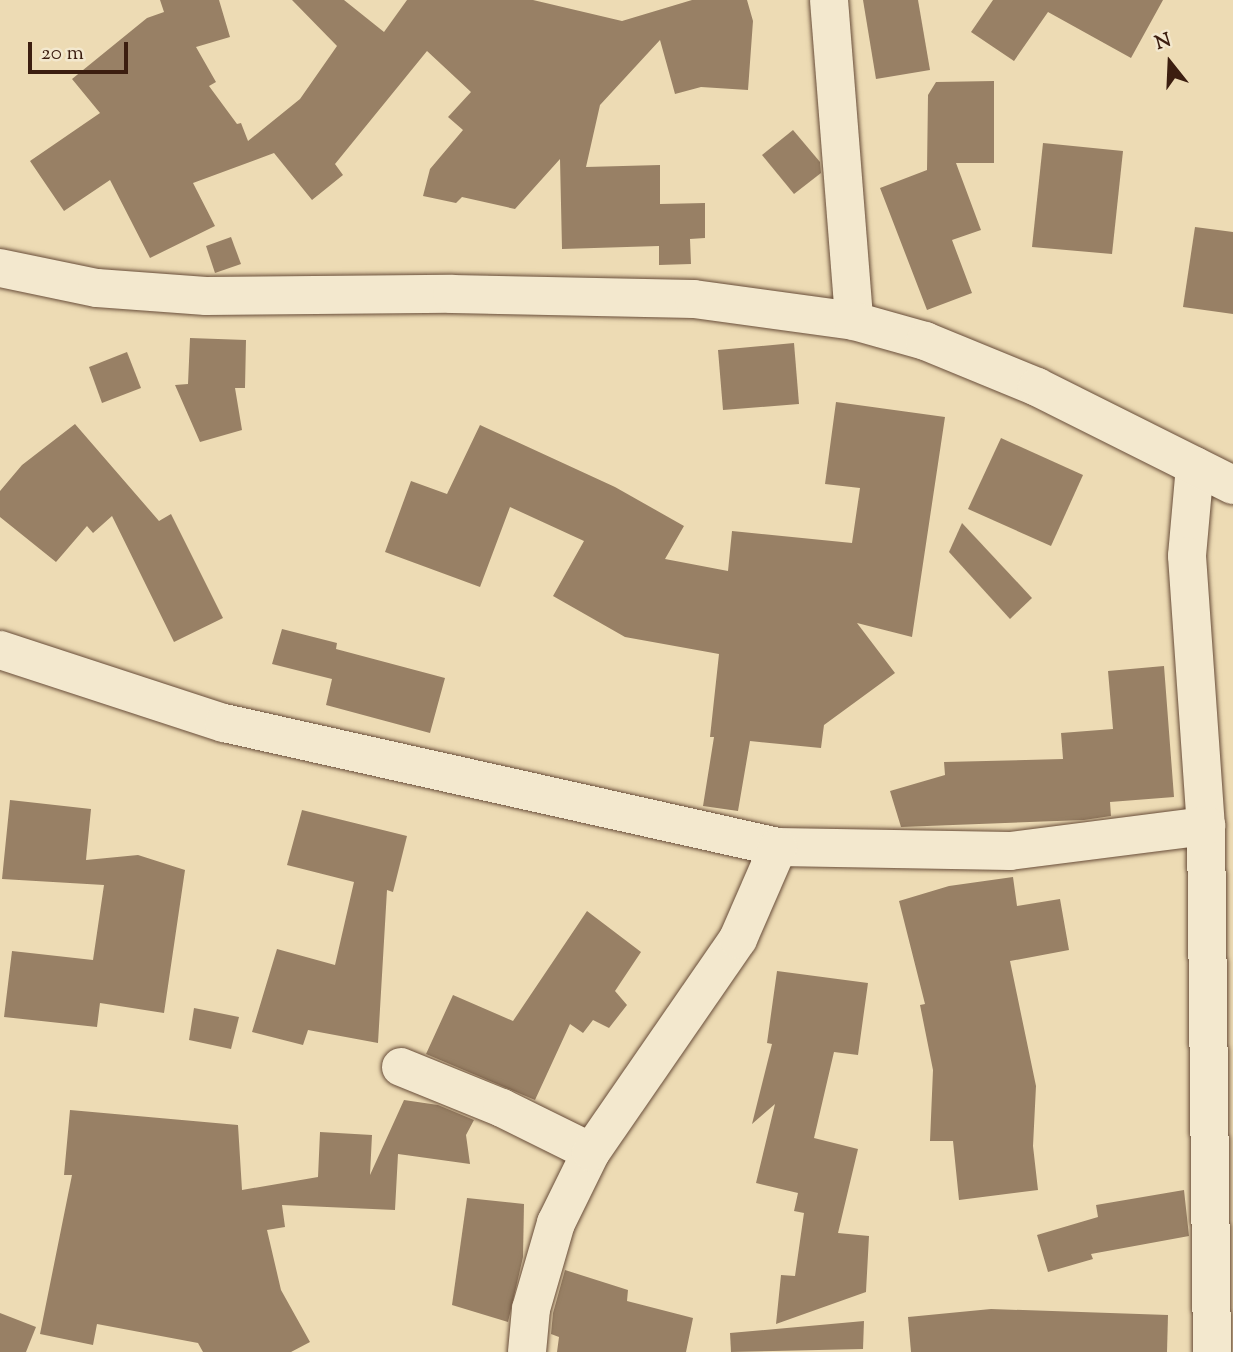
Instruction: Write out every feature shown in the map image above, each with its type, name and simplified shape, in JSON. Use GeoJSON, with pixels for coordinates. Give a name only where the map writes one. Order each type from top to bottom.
{"type":"FeatureCollection","features":[{"type":"Feature","properties":{"kind":"street"},"geometry":{"type":"LineString","coordinates":[[829,0],[854,321]]}},
{"type":"Feature","properties":{"kind":"street"},"geometry":{"type":"LineString","coordinates":[[0,268],[97,288],[206,296],[452,294],[694,299],[854,321],[925,341],[1037,387],[1233,485]]}},
{"type":"Feature","properties":{"kind":"street"},"geometry":{"type":"LineString","coordinates":[[1195,466],[1186,556],[1206,827],[1212,1352]]}},
{"type":"Feature","properties":{"kind":"street"},"geometry":{"type":"LineString","coordinates":[[0,650],[225,723],[778,847],[1010,850],[1206,827]]}},
{"type":"Feature","properties":{"kind":"street"},"geometry":{"type":"LineString","coordinates":[[527,1352],[531,1309],[556,1223],[591,1152],[738,939],[778,847]]}},
{"type":"Feature","properties":{"kind":"street"},"geometry":{"type":"LineString","coordinates":[[401,1067],[502,1108],[591,1152]]}},
{"type":"Feature","properties":{"kind":"building"},"geometry":{"type":"Polygon","coordinates":[[[160,0],[219,0],[230,37],[196,47],[216,82],[209,86],[237,124],[241,123],[248,141],[300,99],[337,46],[292,0],[344,0],[384,32],[407,0],[533,0],[622,21],[692,0],[747,0],[753,21],[748,90],[701,87],[675,94],[660,40],[600,105],[586,167],[660,165],[660,204],[705,203],[705,238],[690,239],[691,264],[659,265],[659,246],[562,249],[560,159],[515,209],[462,197],[456,203],[423,196],[430,169],[463,130],[448,117],[471,92],[427,51],[335,164],[343,175],[312,200],[274,153],[193,183],[215,226],[150,258],[110,180],[64,211],[30,161],[100,113],[72,79],[147,18],[164,12],[160,0]]]}},
{"type":"Feature","properties":{"kind":"building"},"geometry":{"type":"Polygon","coordinates":[[[863,0],[918,0],[930,70],[876,79],[863,0]]]}},
{"type":"Feature","properties":{"kind":"building"},"geometry":{"type":"Polygon","coordinates":[[[993,0],[1163,0],[1131,58],[1048,12],[1014,61],[971,32],[993,0]]]}},
{"type":"Feature","properties":{"kind":"building"},"geometry":{"type":"Polygon","coordinates":[[[994,81],[994,163],[956,163],[981,230],[952,240],[972,293],[927,310],[880,188],[927,170],[928,95],[936,82],[994,81]]]}},
{"type":"Feature","properties":{"kind":"building"},"geometry":{"type":"Polygon","coordinates":[[[793,130],[820,162],[821,173],[794,194],[762,155],[793,130]]]}},
{"type":"Feature","properties":{"kind":"building"},"geometry":{"type":"Polygon","coordinates":[[[1043,143],[1123,151],[1112,254],[1032,247],[1043,143]]]}},
{"type":"Feature","properties":{"kind":"building"},"geometry":{"type":"Polygon","coordinates":[[[1195,227],[1233,232],[1233,314],[1183,307],[1195,227]]]}},
{"type":"Feature","properties":{"kind":"building"},"geometry":{"type":"Polygon","coordinates":[[[231,237],[241,264],[215,273],[206,246],[231,237]]]}},
{"type":"Feature","properties":{"kind":"building"},"geometry":{"type":"Polygon","coordinates":[[[190,338],[246,340],[245,388],[235,388],[242,430],[200,442],[175,385],[188,384],[190,338]]]}},
{"type":"Feature","properties":{"kind":"building"},"geometry":{"type":"Polygon","coordinates":[[[794,343],[799,404],[723,410],[718,350],[794,343]]]}},
{"type":"Feature","properties":{"kind":"building"},"geometry":{"type":"Polygon","coordinates":[[[127,352],[141,388],[102,403],[89,367],[127,352]]]}},
{"type":"Feature","properties":{"kind":"building"},"geometry":{"type":"Polygon","coordinates":[[[836,402],[945,417],[912,637],[857,623],[895,673],[824,725],[821,748],[750,741],[738,811],[703,806],[714,737],[710,737],[719,654],[625,637],[553,596],[584,541],[510,507],[480,587],[385,552],[411,481],[447,494],[480,425],[615,487],[684,526],[665,559],[728,571],[732,531],[852,543],[860,488],[825,484],[836,402]]]}},
{"type":"Feature","properties":{"kind":"building"},"geometry":{"type":"Polygon","coordinates":[[[75,424],[159,521],[171,514],[223,618],[174,642],[112,516],[93,533],[87,526],[56,562],[0,517],[0,491],[22,465],[75,424]]]}},
{"type":"Feature","properties":{"kind":"building"},"geometry":{"type":"Polygon","coordinates":[[[1001,438],[1083,475],[1051,546],[968,509],[1001,438]]]}},
{"type":"Feature","properties":{"kind":"building"},"geometry":{"type":"Polygon","coordinates":[[[962,523],[1032,598],[1010,619],[949,552],[962,523]]]}},
{"type":"Feature","properties":{"kind":"building"},"geometry":{"type":"Polygon","coordinates":[[[282,629],[337,643],[336,649],[445,678],[430,733],[326,705],[332,679],[272,664],[282,629]]]}},
{"type":"Feature","properties":{"kind":"building"},"geometry":{"type":"Polygon","coordinates":[[[1164,666],[1174,797],[1110,802],[1111,816],[1084,820],[901,827],[890,791],[945,775],[944,762],[1063,759],[1061,733],[1113,729],[1108,671],[1164,666]]]}},
{"type":"Feature","properties":{"kind":"building"},"geometry":{"type":"Polygon","coordinates":[[[10,800],[91,809],[86,860],[138,855],[185,870],[164,1013],[100,1003],[97,1027],[4,1017],[12,951],[93,960],[104,885],[2,879],[10,800]]]}},
{"type":"Feature","properties":{"kind":"building"},"geometry":{"type":"Polygon","coordinates":[[[302,810],[407,836],[393,892],[387,890],[378,1043],[308,1030],[303,1045],[252,1032],[277,949],[335,965],[354,882],[287,865],[302,810]]]}},
{"type":"Feature","properties":{"kind":"building"},"geometry":{"type":"Polygon","coordinates":[[[1013,877],[1017,906],[1060,899],[1069,950],[1010,961],[1036,1086],[1033,1146],[1038,1190],[959,1200],[953,1141],[930,1141],[933,1070],[920,1005],[925,1004],[899,901],[949,886],[1013,877]]]}},
{"type":"Feature","properties":{"kind":"building"},"geometry":{"type":"Polygon","coordinates":[[[587,911],[641,952],[615,991],[627,1005],[609,1028],[593,1020],[583,1033],[570,1024],[535,1100],[426,1054],[453,995],[513,1021],[587,911]]]}},
{"type":"Feature","properties":{"kind":"building"},"geometry":{"type":"Polygon","coordinates":[[[777,971],[868,983],[858,1055],[834,1052],[814,1138],[858,1149],[838,1233],[869,1236],[866,1292],[776,1324],[781,1275],[795,1276],[804,1213],[794,1211],[798,1193],[756,1183],[775,1104],[752,1124],[772,1044],[767,1043],[777,971]]]}},
{"type":"Feature","properties":{"kind":"building"},"geometry":{"type":"Polygon","coordinates":[[[194,1008],[239,1017],[231,1049],[189,1040],[194,1008]]]}},
{"type":"Feature","properties":{"kind":"building"},"geometry":{"type":"Polygon","coordinates":[[[404,1100],[438,1105],[474,1120],[466,1135],[470,1164],[398,1154],[395,1210],[282,1205],[285,1227],[267,1230],[281,1290],[310,1342],[291,1352],[203,1352],[198,1343],[97,1324],[93,1345],[40,1334],[72,1175],[64,1175],[70,1110],[238,1125],[242,1190],[318,1177],[320,1132],[372,1135],[370,1175],[404,1100]]]}},
{"type":"Feature","properties":{"kind":"building"},"geometry":{"type":"Polygon","coordinates":[[[1184,1190],[1189,1236],[1091,1254],[1093,1259],[1048,1272],[1037,1235],[1098,1217],[1096,1205],[1184,1190]]]}},
{"type":"Feature","properties":{"kind":"building"},"geometry":{"type":"Polygon","coordinates":[[[467,1198],[524,1204],[523,1257],[508,1322],[452,1305],[467,1198]]]}},
{"type":"Feature","properties":{"kind":"building"},"geometry":{"type":"Polygon","coordinates":[[[565,1270],[628,1290],[627,1301],[693,1318],[686,1352],[557,1352],[559,1337],[551,1334],[553,1313],[565,1270]]]}},
{"type":"Feature","properties":{"kind":"building"},"geometry":{"type":"Polygon","coordinates":[[[991,1309],[1168,1315],[1167,1352],[911,1352],[908,1317],[991,1309]]]}},
{"type":"Feature","properties":{"kind":"building"},"geometry":{"type":"Polygon","coordinates":[[[0,1313],[36,1327],[26,1352],[0,1352],[0,1313]]]}},
{"type":"Feature","properties":{"kind":"building"},"geometry":{"type":"Polygon","coordinates":[[[864,1321],[863,1349],[731,1352],[730,1333],[864,1321]]]}}]}
